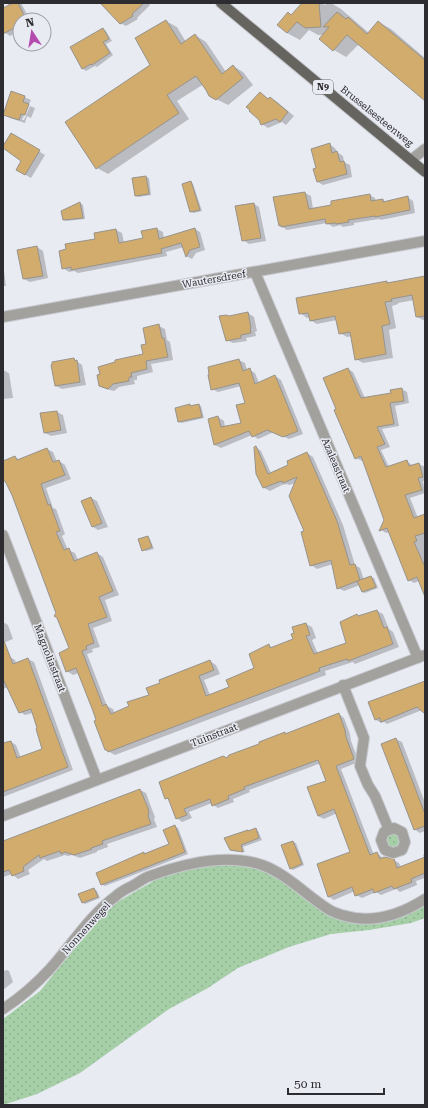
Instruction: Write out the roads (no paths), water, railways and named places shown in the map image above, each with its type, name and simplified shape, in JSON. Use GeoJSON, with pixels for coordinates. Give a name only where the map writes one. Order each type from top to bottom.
{"type":"FeatureCollection","features":[{"type":"Feature","properties":{"kind":"main road","name":"Brusselsesteenweg"},"geometry":{"type":"LineString","coordinates":[[221,3],[425,172]]}},
{"type":"Feature","properties":{"kind":"street"},"geometry":{"type":"LineString","coordinates":[[411,160],[425,149]]}},
{"type":"Feature","properties":{"kind":"street","name":"Wautersdreef"},"geometry":{"type":"LineString","coordinates":[[3,317],[425,241]]}},
{"type":"Feature","properties":{"kind":"street","name":"Azaleastraat"},"geometry":{"type":"LineString","coordinates":[[254,272],[421,656]]}},
{"type":"Feature","properties":{"kind":"street","name":"Magnoliastraat"},"geometry":{"type":"LineString","coordinates":[[3,535],[97,780]]}},
{"type":"Feature","properties":{"kind":"street","name":"Tuinstraat"},"geometry":{"type":"LineString","coordinates":[[3,816],[421,656]]}},
{"type":"Feature","properties":{"kind":"street"},"geometry":{"type":"LineString","coordinates":[[343,685],[364,738],[360,766],[368,785],[376,796],[389,830]]}},
{"type":"Feature","properties":{"kind":"street","name":"Nonnenwegel"},"geometry":{"type":"LineString","coordinates":[[3,1009],[18,999],[44,975],[94,917],[116,895],[148,877],[174,868],[222,859],[262,865],[286,878],[329,910],[348,917],[366,919],[385,917],[399,913],[425,899]]}}]}
